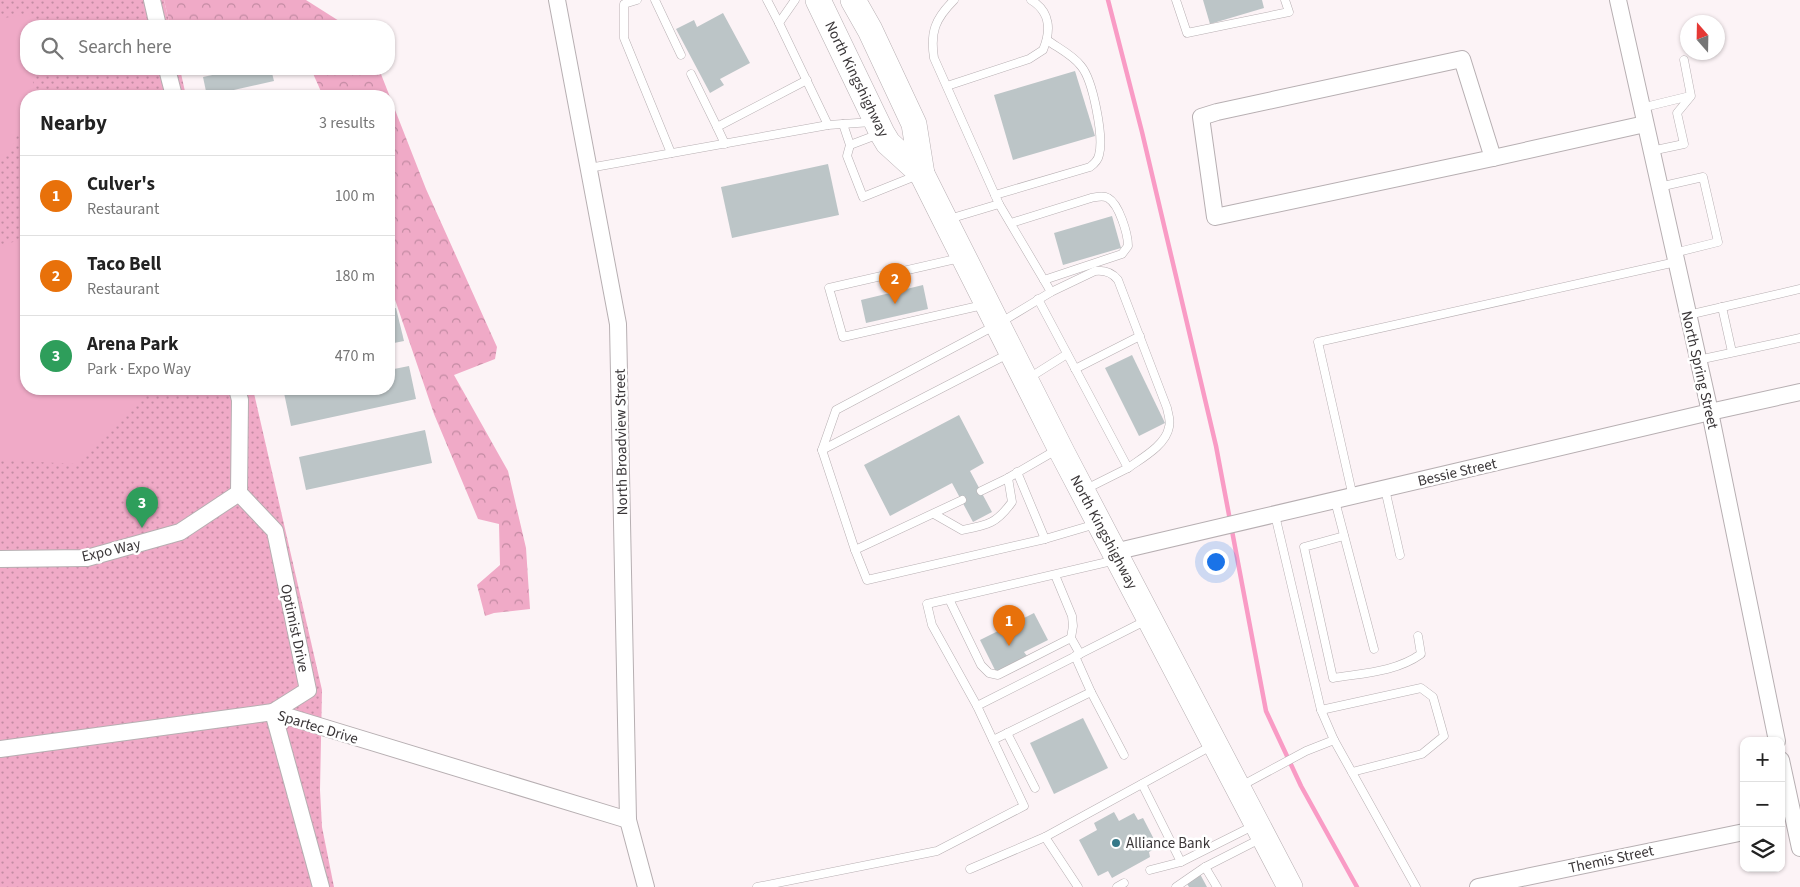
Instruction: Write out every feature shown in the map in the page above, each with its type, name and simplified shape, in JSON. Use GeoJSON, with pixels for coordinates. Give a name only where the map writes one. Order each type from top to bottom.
{"type":"FeatureCollection","features":[{"type":"Feature","properties":{"kind":"main road","name":"North Kingshighway"},"geometry":{"type":"LineString","coordinates":[[818,0],[888,143],[922,174]]}},
{"type":"Feature","properties":{"kind":"main road","name":"North Kingshighway"},"geometry":{"type":"LineString","coordinates":[[853,0],[870,30],[914,124],[922,174],[1060,448],[1290,887]]}},
{"type":"Feature","properties":{"kind":"main road"},"geometry":{"type":"LineString","coordinates":[[870,0],[870,30]]}},
{"type":"Feature","properties":{"kind":"street"},"geometry":{"type":"LineString","coordinates":[[152,0],[157,20]]}},
{"type":"Feature","properties":{"kind":"street","name":"North Broadview Street"},"geometry":{"type":"LineString","coordinates":[[557,0],[618,324],[628,820],[646,887]]}},
{"type":"Feature","properties":{"kind":"street","name":"North Spring Street"},"geometry":{"type":"LineString","coordinates":[[1618,0],[1710,412],[1776,737]]}},
{"type":"Feature","properties":{"kind":"street"},"geometry":{"type":"LineString","coordinates":[[1493,158],[1462,58],[1201,116],[1215,216],[1493,158],[1645,124]]}},
{"type":"Feature","properties":{"kind":"street"},"geometry":{"type":"LineString","coordinates":[[169,75],[172,90]]}},
{"type":"Feature","properties":{"kind":"street","name":"Bessie Street"},"geometry":{"type":"LineString","coordinates":[[1116,556],[1208,529],[1353,497],[1800,392]]}},
{"type":"Feature","properties":{"kind":"street"},"geometry":{"type":"LineString","coordinates":[[239,395],[239,493]]}},
{"type":"Feature","properties":{"kind":"street","name":"Expo Way"},"geometry":{"type":"LineString","coordinates":[[0,559],[87,558],[180,532],[239,493]]}},
{"type":"Feature","properties":{"kind":"street","name":"Optimist Drive"},"geometry":{"type":"LineString","coordinates":[[239,493],[276,531],[308,690],[273,712]]}},
{"type":"Feature","properties":{"kind":"street"},"geometry":{"type":"LineString","coordinates":[[273,712],[320,887]]}},
{"type":"Feature","properties":{"kind":"street","name":"Spartec Drive"},"geometry":{"type":"LineString","coordinates":[[0,749],[273,712],[628,820]]}},
{"type":"Feature","properties":{"kind":"street"},"geometry":{"type":"LineString","coordinates":[[1785,782],[1792,821],[1800,848]]}},
{"type":"Feature","properties":{"kind":"street","name":"Themis Street"},"geometry":{"type":"LineString","coordinates":[[1478,887],[1740,833]]}},
{"type":"Feature","properties":{"kind":"lane"},"geometry":{"type":"LineString","coordinates":[[637,0],[624,4],[624,38],[670,153]]}},
{"type":"Feature","properties":{"kind":"lane"},"geometry":{"type":"LineString","coordinates":[[655,0],[682,55]]}},
{"type":"Feature","properties":{"kind":"lane"},"geometry":{"type":"LineString","coordinates":[[767,0],[828,124]]}},
{"type":"Feature","properties":{"kind":"lane"},"geometry":{"type":"LineString","coordinates":[[779,23],[795,0]]}},
{"type":"Feature","properties":{"kind":"lane"},"geometry":{"type":"LineString","coordinates":[[954,0],[943,11],[934,26],[932,38],[934,58],[999,204],[1051,292]]}},
{"type":"Feature","properties":{"kind":"lane"},"geometry":{"type":"LineString","coordinates":[[947,86],[1029,59],[1043,50],[1049,32],[1045,14],[1039,5],[1031,0]]}},
{"type":"Feature","properties":{"kind":"lane"},"geometry":{"type":"LineString","coordinates":[[1176,0],[1187,33],[1289,12],[1285,0]]}},
{"type":"Feature","properties":{"kind":"lane"},"geometry":{"type":"LineString","coordinates":[[995,195],[1090,167],[1099,155],[1100,143],[1095,101],[1083,68],[1077,61],[1047,40]]}},
{"type":"Feature","properties":{"kind":"lane"},"geometry":{"type":"LineString","coordinates":[[1684,60],[1691,96]]}},
{"type":"Feature","properties":{"kind":"lane"},"geometry":{"type":"LineString","coordinates":[[691,74],[725,144]]}},
{"type":"Feature","properties":{"kind":"lane"},"geometry":{"type":"LineString","coordinates":[[717,127],[807,80]]}},
{"type":"Feature","properties":{"kind":"lane"},"geometry":{"type":"LineString","coordinates":[[1641,108],[1691,96]]}},
{"type":"Feature","properties":{"kind":"lane"},"geometry":{"type":"LineString","coordinates":[[1651,151],[1684,144],[1677,113],[1691,96]]}},
{"type":"Feature","properties":{"kind":"lane"},"geometry":{"type":"LineString","coordinates":[[589,168],[828,124],[879,127]]}},
{"type":"Feature","properties":{"kind":"lane"},"geometry":{"type":"LineString","coordinates":[[843,124],[850,145],[847,156],[864,197],[922,174]]}},
{"type":"Feature","properties":{"kind":"lane"},"geometry":{"type":"LineString","coordinates":[[850,145],[879,127]]}},
{"type":"Feature","properties":{"kind":"lane"},"geometry":{"type":"LineString","coordinates":[[1353,497],[1318,342],[1675,258],[1718,242],[1703,177],[1659,187]]}},
{"type":"Feature","properties":{"kind":"lane"},"geometry":{"type":"LineString","coordinates":[[1011,223],[1091,198],[1104,196],[1110,199],[1119,211],[1128,242],[1126,250],[1122,254],[1044,280]]}},
{"type":"Feature","properties":{"kind":"lane"},"geometry":{"type":"LineString","coordinates":[[945,220],[999,204]]}},
{"type":"Feature","properties":{"kind":"lane"},"geometry":{"type":"LineString","coordinates":[[964,257],[830,288],[843,337],[993,314],[1038,299],[1095,271],[1102,270],[1114,275],[1118,280],[1167,408],[1170,428],[1161,443],[1128,468],[1083,491]]}},
{"type":"Feature","properties":{"kind":"lane"},"geometry":{"type":"LineString","coordinates":[[1688,315],[1800,289]]}},
{"type":"Feature","properties":{"kind":"lane"},"geometry":{"type":"LineString","coordinates":[[1038,299],[1128,468]]}},
{"type":"Feature","properties":{"kind":"lane"},"geometry":{"type":"LineString","coordinates":[[1722,307],[1732,352]]}},
{"type":"Feature","properties":{"kind":"lane"},"geometry":{"type":"LineString","coordinates":[[993,314],[836,410],[822,450],[867,580],[1044,539],[1099,523]]}},
{"type":"Feature","properties":{"kind":"lane"},"geometry":{"type":"LineString","coordinates":[[1075,369],[1140,336]]}},
{"type":"Feature","properties":{"kind":"lane"},"geometry":{"type":"LineString","coordinates":[[1698,360],[1800,338]]}},
{"type":"Feature","properties":{"kind":"lane"},"geometry":{"type":"LineString","coordinates":[[822,450],[1012,352]]}},
{"type":"Feature","properties":{"kind":"lane"},"geometry":{"type":"LineString","coordinates":[[1026,380],[1067,354]]}},
{"type":"Feature","properties":{"kind":"lane"},"geometry":{"type":"LineString","coordinates":[[981,490],[1008,478],[1060,448]]}},
{"type":"Feature","properties":{"kind":"lane"},"geometry":{"type":"LineString","coordinates":[[1017,472],[1044,539]]}},
{"type":"Feature","properties":{"kind":"lane"},"geometry":{"type":"LineString","coordinates":[[934,514],[962,530],[986,525],[1002,516],[1012,502],[1008,478]]}},
{"type":"Feature","properties":{"kind":"lane"},"geometry":{"type":"LineString","coordinates":[[1385,489],[1400,555]]}},
{"type":"Feature","properties":{"kind":"lane"},"geometry":{"type":"LineString","coordinates":[[856,550],[962,500]]}},
{"type":"Feature","properties":{"kind":"lane"},"geometry":{"type":"LineString","coordinates":[[1335,501],[1374,649]]}},
{"type":"Feature","properties":{"kind":"lane"},"geometry":{"type":"LineString","coordinates":[[1270,516],[1321,710],[1334,740],[1416,887]]}},
{"type":"Feature","properties":{"kind":"lane"},"geometry":{"type":"LineString","coordinates":[[1344,536],[1304,547],[1333,678],[1381,671],[1410,663],[1421,654],[1418,636]]}},
{"type":"Feature","properties":{"kind":"lane"},"geometry":{"type":"LineString","coordinates":[[757,887],[937,851],[1024,806],[977,706],[932,625],[927,604],[1055,575],[1116,556]]}},
{"type":"Feature","properties":{"kind":"lane"},"geometry":{"type":"LineString","coordinates":[[1055,575],[1072,616],[1071,638],[1077,655],[1092,692],[1124,755]]}},
{"type":"Feature","properties":{"kind":"lane"},"geometry":{"type":"LineString","coordinates":[[950,599],[981,665],[989,673],[998,675],[1071,638]]}},
{"type":"Feature","properties":{"kind":"lane"},"geometry":{"type":"LineString","coordinates":[[977,706],[1149,619]]}},
{"type":"Feature","properties":{"kind":"lane"},"geometry":{"type":"LineString","coordinates":[[1321,710],[1420,688],[1433,697],[1444,736],[1422,754],[1352,772]]}},
{"type":"Feature","properties":{"kind":"lane"},"geometry":{"type":"LineString","coordinates":[[992,740],[1092,692]]}},
{"type":"Feature","properties":{"kind":"lane"},"geometry":{"type":"LineString","coordinates":[[1007,733],[1035,788]]}},
{"type":"Feature","properties":{"kind":"lane"},"geometry":{"type":"LineString","coordinates":[[1238,788],[1306,751],[1334,740]]}},
{"type":"Feature","properties":{"kind":"lane"},"geometry":{"type":"LineString","coordinates":[[970,869],[1045,837],[1215,744]]}},
{"type":"Feature","properties":{"kind":"lane"},"geometry":{"type":"LineString","coordinates":[[1142,784],[1181,862]]}},
{"type":"Feature","properties":{"kind":"lane"},"geometry":{"type":"LineString","coordinates":[[1150,870],[1181,862],[1260,830]]}},
{"type":"Feature","properties":{"kind":"lane"},"geometry":{"type":"LineString","coordinates":[[1175,887],[1260,830]]}},
{"type":"Feature","properties":{"kind":"lane"},"geometry":{"type":"LineString","coordinates":[[1045,837],[1078,887]]}},
{"type":"Feature","properties":{"kind":"lane"},"geometry":{"type":"LineString","coordinates":[[1206,867],[1217,887]]}},
{"type":"Feature","properties":{"kind":"green space"},"geometry":{"type":"Polygon","coordinates":[[[0,0],[164,0],[169,20],[20,20],[20,75],[181,75],[185,90],[20,90],[20,395],[254,395],[322,690],[320,790],[322,827],[334,887],[0,887],[0,0]]]}},
{"type":"Feature","properties":{"kind":"green space"},"geometry":{"type":"Polygon","coordinates":[[[164,0],[306,0],[338,20],[169,20],[164,0]]]}},
{"type":"Feature","properties":{"kind":"green space"},"geometry":{"type":"Polygon","coordinates":[[[29,13],[30,20],[20,20],[20,75],[32,75],[34,90],[20,90],[20,129],[12,148],[0,158],[0,19],[29,13]]]}},
{"type":"Feature","properties":{"kind":"green space"},"geometry":{"type":"Polygon","coordinates":[[[314,75],[381,75],[387,90],[320,90],[314,75]]]}},
{"type":"Feature","properties":{"kind":"green space"},"geometry":{"type":"Polygon","coordinates":[[[395,110],[426,189],[497,347],[495,359],[454,375],[508,471],[526,548],[530,609],[494,613],[485,616],[477,585],[500,565],[499,524],[478,519],[434,414],[395,300],[395,110]]]}},
{"type":"Feature","properties":{"kind":"green space"},"geometry":{"type":"Polygon","coordinates":[[[20,240],[20,395],[145,395],[76,464],[0,460],[0,246],[20,240]]]}},
{"type":"Feature","properties":{"kind":"building"},"geometry":{"type":"Polygon","coordinates":[[[1203,0],[1262,0],[1264,8],[1210,24],[1203,0]]]}},
{"type":"Feature","properties":{"kind":"building"},"geometry":{"type":"Polygon","coordinates":[[[723,13],[750,63],[720,79],[724,85],[710,93],[676,29],[694,20],[697,27],[723,13]]]}},
{"type":"Feature","properties":{"kind":"building"},"geometry":{"type":"Polygon","coordinates":[[[1075,71],[1095,136],[1013,160],[994,95],[1075,71]]]}},
{"type":"Feature","properties":{"kind":"building"},"geometry":{"type":"Polygon","coordinates":[[[212,75],[272,75],[274,81],[234,90],[206,90],[203,77],[212,75]]]}},
{"type":"Feature","properties":{"kind":"building"},"geometry":{"type":"Polygon","coordinates":[[[828,164],[839,215],[732,238],[721,187],[828,164]]]}},
{"type":"Feature","properties":{"kind":"building"},"geometry":{"type":"Polygon","coordinates":[[[1112,216],[1121,248],[1063,265],[1054,233],[1112,216]]]}},
{"type":"Feature","properties":{"kind":"building"},"geometry":{"type":"Polygon","coordinates":[[[923,285],[928,309],[866,323],[861,300],[923,285]]]}},
{"type":"Feature","properties":{"kind":"building"},"geometry":{"type":"Polygon","coordinates":[[[395,308],[404,341],[395,343],[395,308]]]}},
{"type":"Feature","properties":{"kind":"building"},"geometry":{"type":"Polygon","coordinates":[[[1132,355],[1165,423],[1139,436],[1105,368],[1132,355]]]}},
{"type":"Feature","properties":{"kind":"building"},"geometry":{"type":"Polygon","coordinates":[[[409,366],[416,399],[291,426],[284,395],[395,395],[395,369],[409,366]]]}},
{"type":"Feature","properties":{"kind":"building"},"geometry":{"type":"Polygon","coordinates":[[[959,415],[984,463],[970,471],[992,512],[973,522],[952,483],[890,516],[864,465],[959,415]]]}},
{"type":"Feature","properties":{"kind":"building"},"geometry":{"type":"Polygon","coordinates":[[[425,430],[432,463],[306,490],[299,457],[425,430]]]}},
{"type":"Feature","properties":{"kind":"building"},"geometry":{"type":"Polygon","coordinates":[[[1034,613],[1048,640],[1024,652],[1027,656],[996,672],[980,640],[1034,613]]]}},
{"type":"Feature","properties":{"kind":"building"},"geometry":{"type":"Polygon","coordinates":[[[1083,718],[1108,768],[1054,794],[1030,743],[1083,718]]]}},
{"type":"Feature","properties":{"kind":"building"},"geometry":{"type":"Polygon","coordinates":[[[1114,812],[1119,821],[1134,813],[1138,820],[1143,818],[1158,847],[1149,852],[1150,857],[1112,878],[1108,871],[1098,876],[1079,840],[1097,830],[1094,823],[1114,812]]]}},
{"type":"Feature","properties":{"kind":"building"},"geometry":{"type":"Polygon","coordinates":[[[1200,874],[1207,887],[1189,887],[1186,882],[1200,874]]]}},
{"type":"Feature","properties":{"kind":"waterway"},"geometry":{"type":"LineString","coordinates":[[1108,0],[1142,132],[1216,446],[1266,711],[1301,786],[1357,887]]}},
{"type":"Feature","properties":{"kind":"place","name":"Taco Bell"},"geometry":{"type":"Point","coordinates":[895,304]}},
{"type":"Feature","properties":{"kind":"place","name":"Arena Park"},"geometry":{"type":"Point","coordinates":[142,528]}},
{"type":"Feature","properties":{"kind":"place","name":"Culver's"},"geometry":{"type":"Point","coordinates":[1009,646]}},
{"type":"Feature","properties":{"kind":"place","name":"Alliance Bank"},"geometry":{"type":"Point","coordinates":[1116,843]}}]}
